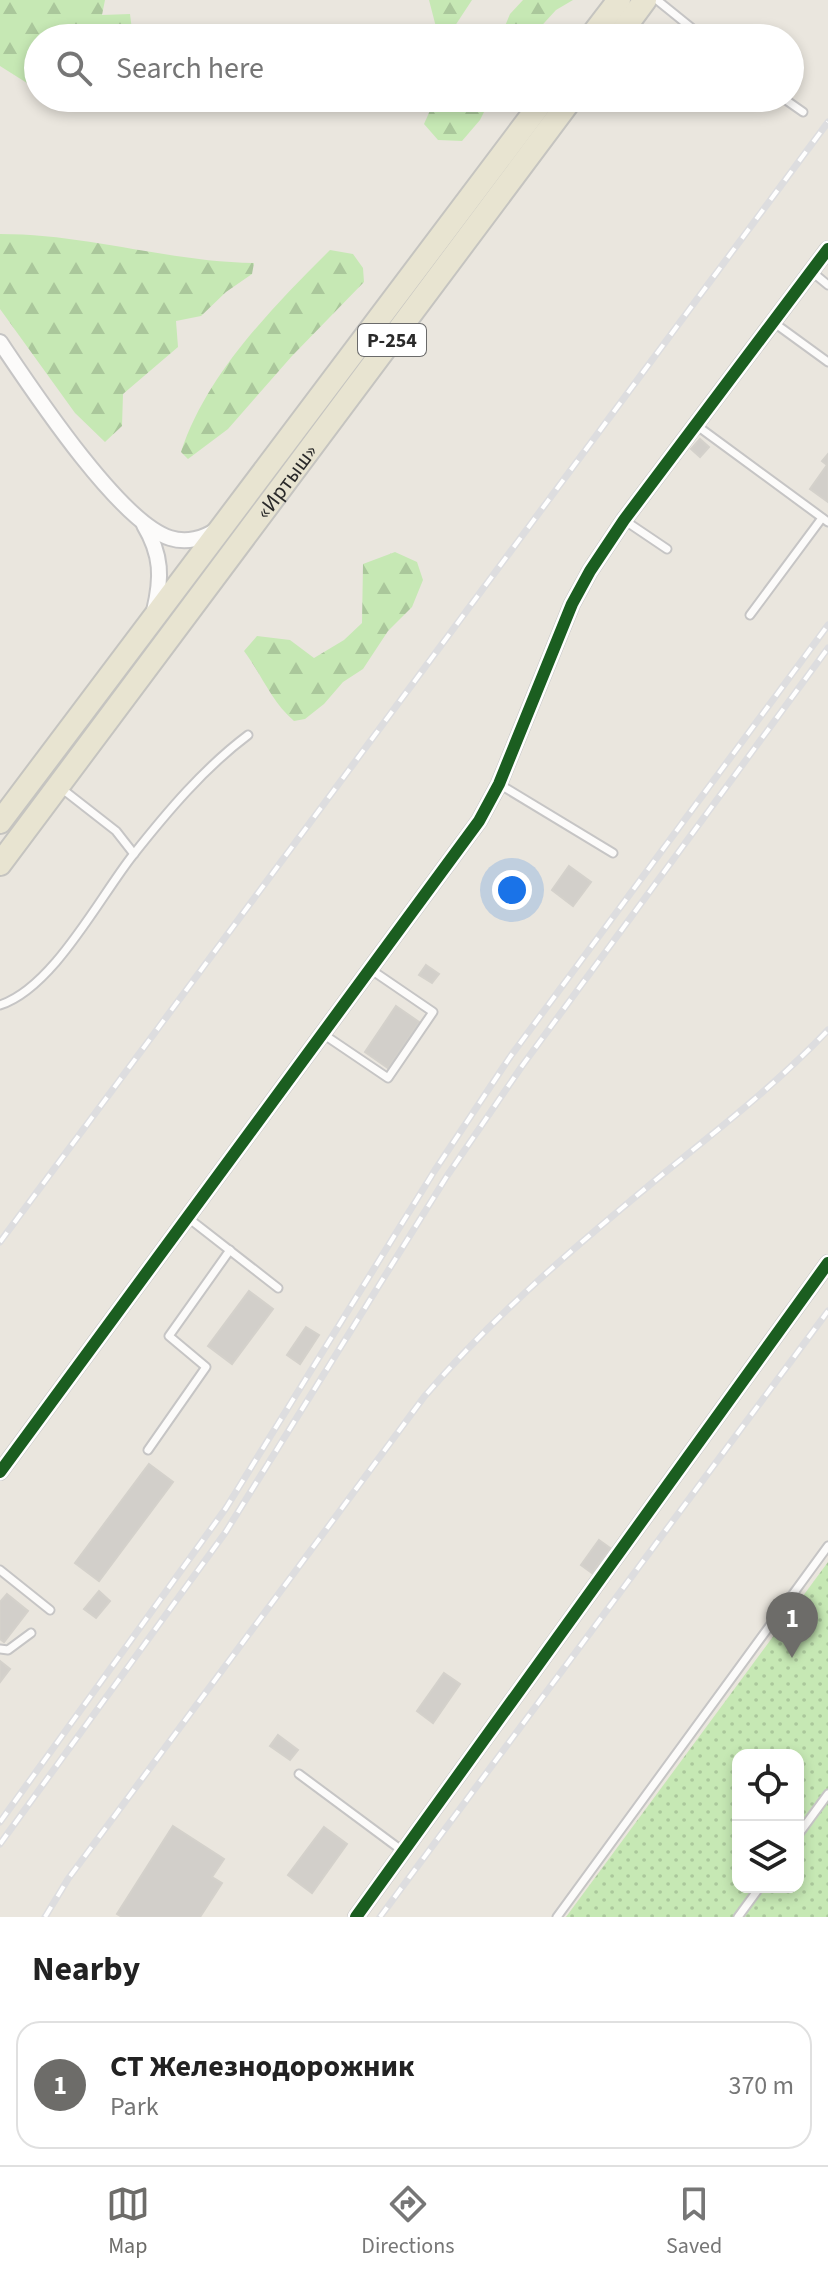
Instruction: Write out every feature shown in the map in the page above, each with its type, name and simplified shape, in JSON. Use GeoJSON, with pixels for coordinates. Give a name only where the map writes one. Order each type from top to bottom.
{"type":"FeatureCollection","features":[{"type":"Feature","properties":{"kind":"main road"},"geometry":{"type":"LineString","coordinates":[[601,24],[619,0]]}},
{"type":"Feature","properties":{"kind":"main road"},"geometry":{"type":"LineString","coordinates":[[627,24],[645,0]]}},
{"type":"Feature","properties":{"kind":"main road","name":"«Иртыш»"},"geometry":{"type":"LineString","coordinates":[[0,822],[535,112]]}},
{"type":"Feature","properties":{"kind":"main road","name":"«Иртыш»"},"geometry":{"type":"LineString","coordinates":[[0,864],[562,112]]}},
{"type":"Feature","properties":{"kind":"street"},"geometry":{"type":"LineString","coordinates":[[0,1472],[471,833],[499,784],[572,604],[624,520],[828,249]]}},
{"type":"Feature","properties":{"kind":"street"},"geometry":{"type":"LineString","coordinates":[[0,342],[53,420],[108,487],[159,533],[183,540],[214,531],[234,513]]}},
{"type":"Feature","properties":{"kind":"street"},"geometry":{"type":"LineString","coordinates":[[140,518],[154,543],[160,564],[161,584],[150,624]]}},
{"type":"Feature","properties":{"kind":"street"},"geometry":{"type":"LineString","coordinates":[[356,1917],[828,1263]]}},
{"type":"Feature","properties":{"kind":"lane"},"geometry":{"type":"LineString","coordinates":[[657,0],[687,24]]}},
{"type":"Feature","properties":{"kind":"lane"},"geometry":{"type":"LineString","coordinates":[[811,271],[828,285]]}},
{"type":"Feature","properties":{"kind":"lane"},"geometry":{"type":"LineString","coordinates":[[773,322],[828,362]]}},
{"type":"Feature","properties":{"kind":"lane"},"geometry":{"type":"LineString","coordinates":[[696,425],[825,520],[750,615]]}},
{"type":"Feature","properties":{"kind":"lane"},"geometry":{"type":"LineString","coordinates":[[624,520],[667,549]]}},
{"type":"Feature","properties":{"kind":"lane"},"geometry":{"type":"LineString","coordinates":[[0,1005],[43,977],[134,854],[219,756],[248,735]]}},
{"type":"Feature","properties":{"kind":"lane"},"geometry":{"type":"LineString","coordinates":[[499,784],[613,853]]}},
{"type":"Feature","properties":{"kind":"lane"},"geometry":{"type":"LineString","coordinates":[[59,786],[116,831],[134,854]]}},
{"type":"Feature","properties":{"kind":"lane"},"geometry":{"type":"LineString","coordinates":[[323,1034],[388,1078],[433,1012],[370,969]]}},
{"type":"Feature","properties":{"kind":"lane"},"geometry":{"type":"LineString","coordinates":[[187,1217],[278,1288]]}},
{"type":"Feature","properties":{"kind":"lane"},"geometry":{"type":"LineString","coordinates":[[148,1450],[206,1367],[169,1336],[230,1250]]}},
{"type":"Feature","properties":{"kind":"lane"},"geometry":{"type":"LineString","coordinates":[[557,1917],[828,1546]]}},
{"type":"Feature","properties":{"kind":"lane"},"geometry":{"type":"LineString","coordinates":[[0,1570],[50,1610]]}},
{"type":"Feature","properties":{"kind":"lane"},"geometry":{"type":"LineString","coordinates":[[0,1649],[8,1650],[31,1633]]}},
{"type":"Feature","properties":{"kind":"lane"},"geometry":{"type":"LineString","coordinates":[[299,1774],[404,1852]]}},
{"type":"Feature","properties":{"kind":"lane"},"geometry":{"type":"LineString","coordinates":[[804,1827],[828,1794]]}},
{"type":"Feature","properties":{"kind":"lane"},"geometry":{"type":"LineString","coordinates":[[738,1917],[756,1893]]}},
{"type":"Feature","properties":{"kind":"green space"},"geometry":{"type":"Polygon","coordinates":[[[0,0],[105,0],[102,15],[130,14],[131,24],[24,24],[24,81],[0,66],[0,0]]]}},
{"type":"Feature","properties":{"kind":"green space"},"geometry":{"type":"Polygon","coordinates":[[[429,0],[472,0],[456,24],[435,24],[429,0]]]}},
{"type":"Feature","properties":{"kind":"green space"},"geometry":{"type":"Polygon","coordinates":[[[523,0],[573,0],[556,10],[543,24],[506,24],[510,14],[523,0]]]}},
{"type":"Feature","properties":{"kind":"green space"},"geometry":{"type":"Polygon","coordinates":[[[429,112],[484,112],[462,141],[438,140],[424,124],[429,112]]]}},
{"type":"Feature","properties":{"kind":"green space"},"geometry":{"type":"Polygon","coordinates":[[[0,234],[65,238],[191,258],[254,263],[252,274],[226,292],[201,316],[176,321],[178,347],[123,394],[122,426],[105,442],[75,413],[0,309],[0,234]]]}},
{"type":"Feature","properties":{"kind":"green space"},"geometry":{"type":"Polygon","coordinates":[[[330,250],[353,254],[363,268],[364,282],[292,356],[228,429],[188,459],[181,452],[192,423],[224,369],[264,319],[330,250]]]}},
{"type":"Feature","properties":{"kind":"green space"},"geometry":{"type":"Polygon","coordinates":[[[395,552],[417,562],[423,580],[412,607],[388,631],[363,669],[343,682],[324,704],[305,719],[294,721],[273,696],[244,651],[257,636],[290,640],[314,658],[344,640],[362,623],[363,564],[395,552]]]}},
{"type":"Feature","properties":{"kind":"green space"},"geometry":{"type":"Polygon","coordinates":[[[828,1562],[828,1917],[566,1917],[828,1562]]]}},
{"type":"Feature","properties":{"kind":"building"},"geometry":{"type":"Polygon","coordinates":[[[700,439],[709,447],[700,457],[691,449],[700,439]]]}},
{"type":"Feature","properties":{"kind":"building"},"geometry":{"type":"Polygon","coordinates":[[[828,454],[828,502],[810,489],[827,465],[822,461],[828,454]]]}},
{"type":"Feature","properties":{"kind":"building"},"geometry":{"type":"Polygon","coordinates":[[[569,866],[591,882],[573,906],[552,890],[569,866]]]}},
{"type":"Feature","properties":{"kind":"building"},"geometry":{"type":"Polygon","coordinates":[[[426,965],[439,974],[432,983],[419,975],[426,965]]]}},
{"type":"Feature","properties":{"kind":"building"},"geometry":{"type":"Polygon","coordinates":[[[396,1006],[419,1022],[388,1068],[365,1052],[396,1006]]]}},
{"type":"Feature","properties":{"kind":"building"},"geometry":{"type":"Polygon","coordinates":[[[249,1291],[273,1309],[232,1364],[208,1346],[249,1291]]]}},
{"type":"Feature","properties":{"kind":"building"},"geometry":{"type":"Polygon","coordinates":[[[306,1327],[319,1335],[300,1364],[287,1355],[306,1327]]]}},
{"type":"Feature","properties":{"kind":"building"},"geometry":{"type":"Polygon","coordinates":[[[149,1464],[173,1482],[99,1581],[75,1563],[149,1464]]]}},
{"type":"Feature","properties":{"kind":"building"},"geometry":{"type":"Polygon","coordinates":[[[599,1540],[610,1548],[592,1573],[581,1565],[599,1540]]]}},
{"type":"Feature","properties":{"kind":"building"},"geometry":{"type":"Polygon","coordinates":[[[99,1591],[110,1601],[96,1618],[84,1609],[99,1591]]]}},
{"type":"Feature","properties":{"kind":"building"},"geometry":{"type":"Polygon","coordinates":[[[7,1594],[28,1611],[4,1642],[0,1639],[0,1602],[7,1594]]]}},
{"type":"Feature","properties":{"kind":"building"},"geometry":{"type":"Polygon","coordinates":[[[0,1661],[10,1669],[0,1682],[0,1661]]]}},
{"type":"Feature","properties":{"kind":"building"},"geometry":{"type":"Polygon","coordinates":[[[444,1673],[460,1684],[433,1723],[417,1711],[444,1673]]]}},
{"type":"Feature","properties":{"kind":"building"},"geometry":{"type":"Polygon","coordinates":[[[278,1735],[298,1750],[290,1760],[270,1746],[278,1735]]]}},
{"type":"Feature","properties":{"kind":"building"},"geometry":{"type":"Polygon","coordinates":[[[173,1826],[224,1859],[212,1877],[222,1883],[200,1917],[122,1917],[117,1914],[173,1826]]]}},
{"type":"Feature","properties":{"kind":"building"},"geometry":{"type":"Polygon","coordinates":[[[324,1827],[347,1844],[312,1893],[288,1875],[324,1827]]]}},
{"type":"Feature","properties":{"kind":"railway"},"geometry":{"type":"LineString","coordinates":[[0,1242],[828,122]]}},
{"type":"Feature","properties":{"kind":"railway"},"geometry":{"type":"LineString","coordinates":[[0,1822],[226,1508],[435,1170],[510,1057],[828,625]]}},
{"type":"Feature","properties":{"kind":"railway"},"geometry":{"type":"LineString","coordinates":[[0,1844],[225,1533],[447,1176],[522,1066],[828,648]]}},
{"type":"Feature","properties":{"kind":"railway"},"geometry":{"type":"LineString","coordinates":[[45,1917],[68,1879],[424,1397],[451,1366],[539,1280],[769,1087],[828,1030]]}},
{"type":"Feature","properties":{"kind":"railway"},"geometry":{"type":"LineString","coordinates":[[380,1917],[828,1311]]}},
{"type":"Feature","properties":{"kind":"cycle path"},"geometry":{"type":"LineString","coordinates":[[0,1472],[479,821],[499,784],[572,604],[590,571],[624,520],[828,249]]}},
{"type":"Feature","properties":{"kind":"cycle path"},"geometry":{"type":"LineString","coordinates":[[356,1917],[828,1263]]}},
{"type":"Feature","properties":{"kind":"place","name":"СТ Железнодорожник"},"geometry":{"type":"Point","coordinates":[792,1658]}}]}
